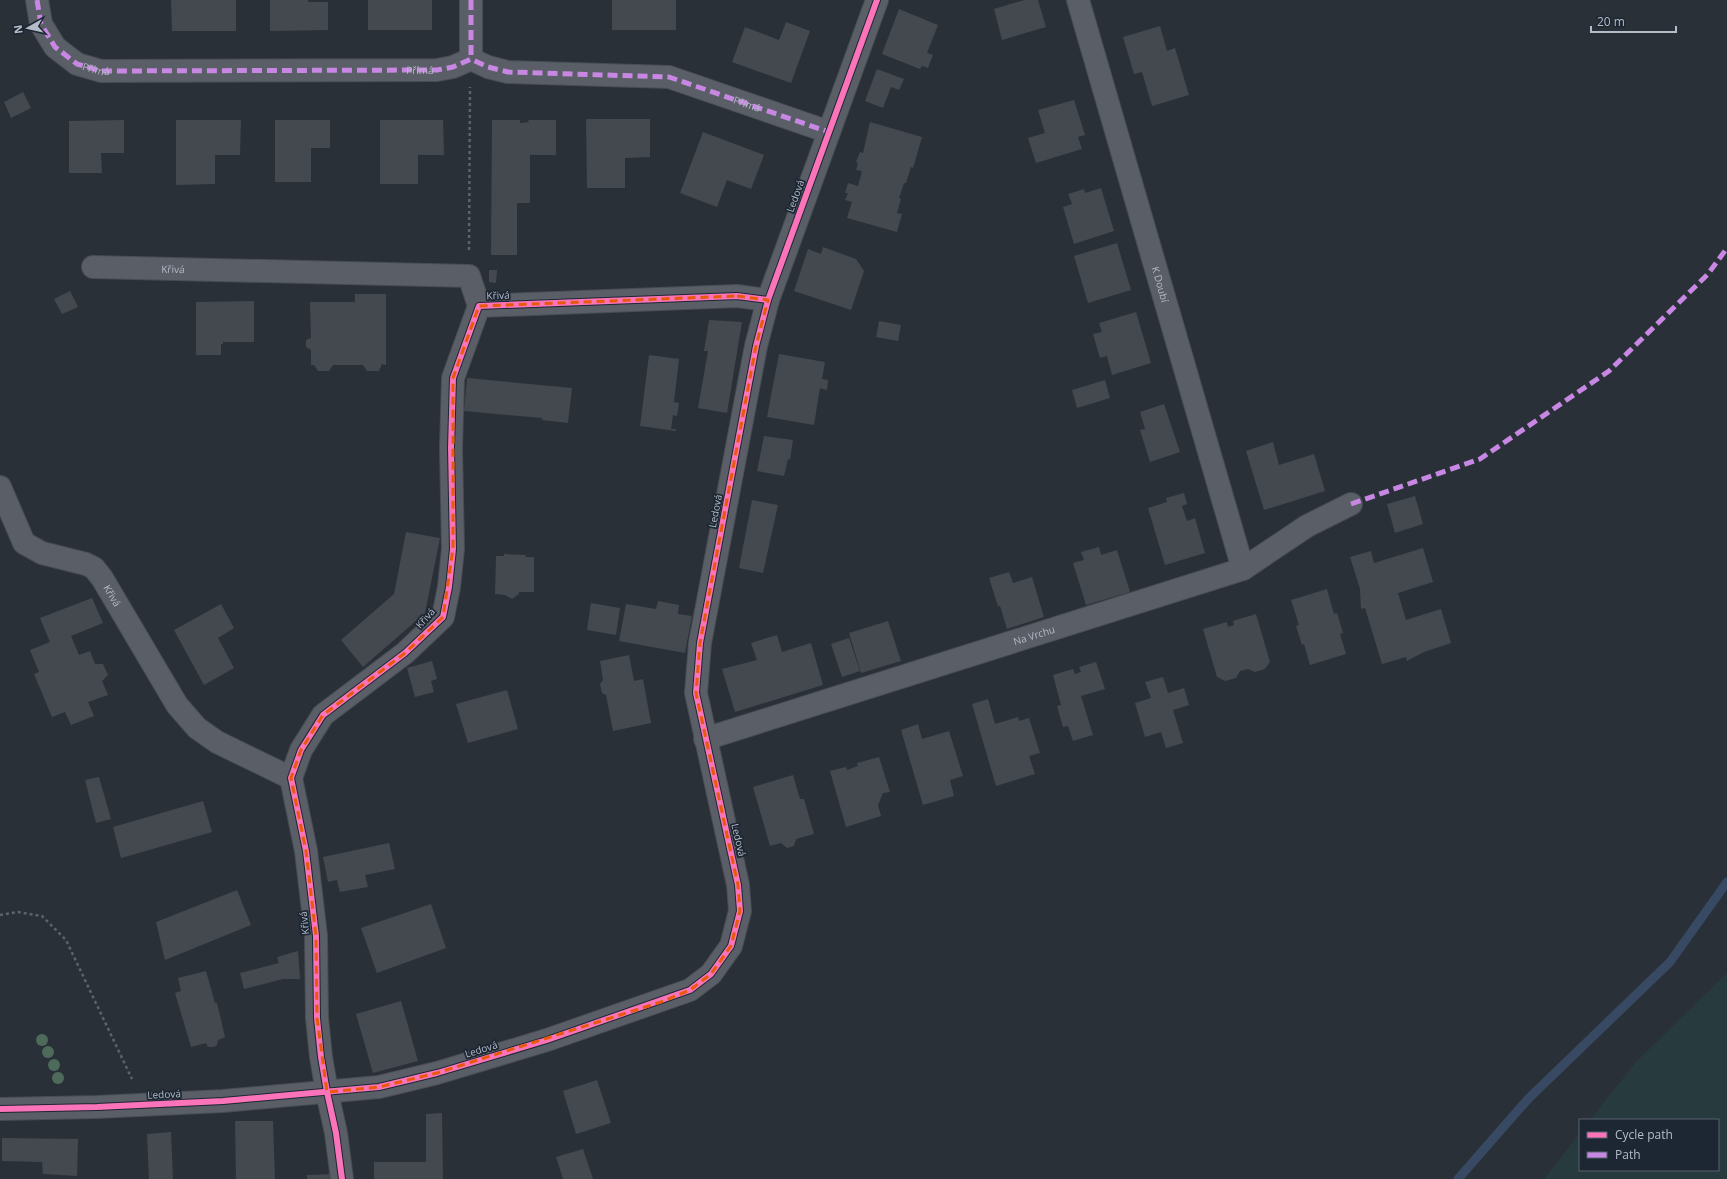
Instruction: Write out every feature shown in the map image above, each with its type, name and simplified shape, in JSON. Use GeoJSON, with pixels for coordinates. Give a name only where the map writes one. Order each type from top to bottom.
{"type":"FeatureCollection","features":[{"type":"Feature","properties":{"kind":"street","name":"Přímá"},"geometry":{"type":"LineString","coordinates":[[37,0],[41,24],[55,48],[77,64],[101,71],[437,70],[453,67],[471,59],[488,67],[508,72],[669,77],[830,132]]}},
{"type":"Feature","properties":{"kind":"street"},"geometry":{"type":"LineString","coordinates":[[471,0],[471,59]]}},
{"type":"Feature","properties":{"kind":"street","name":"Ledová"},"geometry":{"type":"LineString","coordinates":[[0,1109],[144,1105],[326,1092],[379,1086],[437,1073],[547,1040],[690,990],[711,974],[731,946],[740,911],[738,884],[705,740],[696,693],[700,643],[756,346],[768,300],[877,0]]}},
{"type":"Feature","properties":{"kind":"street","name":"K Doubí"},"geometry":{"type":"LineString","coordinates":[[1078,0],[1243,569]]}},
{"type":"Feature","properties":{"kind":"street","name":"Křivá"},"geometry":{"type":"LineString","coordinates":[[92,267],[469,276],[479,306],[453,378],[451,448],[453,549],[449,587],[443,617],[405,653],[323,715],[301,750],[291,778],[306,850],[316,936],[316,1018],[326,1092],[336,1133],[342,1179]]}},
{"type":"Feature","properties":{"kind":"street","name":"Křivá"},"geometry":{"type":"LineString","coordinates":[[479,306],[737,296],[768,300]]}},
{"type":"Feature","properties":{"kind":"street","name":"Křivá"},"geometry":{"type":"LineString","coordinates":[[0,488],[24,543],[42,553],[86,564],[94,568],[177,705],[197,728],[217,742],[291,778]]}},
{"type":"Feature","properties":{"kind":"street","name":"Na Vrchu"},"geometry":{"type":"LineString","coordinates":[[705,740],[1243,569],[1307,526],[1351,504]]}},
{"type":"Feature","properties":{"kind":"path"},"geometry":{"type":"LineString","coordinates":[[469,276],[471,59]]}},
{"type":"Feature","properties":{"kind":"path"},"geometry":{"type":"LineString","coordinates":[[0,915],[18,912],[42,916],[66,940],[144,1105]]}},
{"type":"Feature","properties":{"kind":"highlighted area"},"geometry":{"type":"Polygon","coordinates":[[[737,296],[768,300],[756,346],[700,643],[696,693],[738,885],[740,911],[731,946],[711,974],[690,990],[661,1002],[437,1073],[379,1087],[327,1092],[317,1018],[316,936],[306,851],[291,778],[301,750],[323,715],[405,653],[443,617],[453,549],[453,378],[479,306],[737,296]]]}},
{"type":"Feature","properties":{"kind":"green space"},"geometry":{"type":"Polygon","coordinates":[[[1727,973],[1727,1179],[1544,1179],[1579,1134],[1579,1171],[1719,1171],[1719,1119],[1591,1119],[1636,1062],[1727,973]]]}},
{"type":"Feature","properties":{"kind":"building"},"geometry":{"type":"Polygon","coordinates":[[[171,0],[236,0],[236,31],[172,31],[171,0]]]}},
{"type":"Feature","properties":{"kind":"building"},"geometry":{"type":"Polygon","coordinates":[[[270,0],[308,0],[308,2],[328,2],[328,30],[270,31],[270,0]]]}},
{"type":"Feature","properties":{"kind":"building"},"geometry":{"type":"Polygon","coordinates":[[[368,0],[432,0],[432,30],[368,30],[368,0]]]}},
{"type":"Feature","properties":{"kind":"building"},"geometry":{"type":"Polygon","coordinates":[[[612,0],[676,0],[676,30],[612,30],[612,0]]]}},
{"type":"Feature","properties":{"kind":"building"},"geometry":{"type":"Polygon","coordinates":[[[1024,0],[1038,0],[1046,27],[1002,40],[994,9],[1024,0]]]}},
{"type":"Feature","properties":{"kind":"building"},"geometry":{"type":"Polygon","coordinates":[[[899,9],[938,25],[927,53],[933,55],[928,68],[922,66],[920,69],[882,54],[899,9]]]}},
{"type":"Feature","properties":{"kind":"building"},"geometry":{"type":"Polygon","coordinates":[[[786,22],[810,31],[791,83],[732,62],[745,27],[779,40],[786,22]]]}},
{"type":"Feature","properties":{"kind":"building"},"geometry":{"type":"Polygon","coordinates":[[[1160,26],[1167,51],[1175,48],[1189,95],[1152,106],[1142,72],[1134,74],[1123,37],[1160,26]]]}},
{"type":"Feature","properties":{"kind":"building"},"geometry":{"type":"Polygon","coordinates":[[[877,69],[904,79],[899,90],[891,87],[883,108],[865,101],[877,69]]]}},
{"type":"Feature","properties":{"kind":"building"},"geometry":{"type":"Polygon","coordinates":[[[23,92],[31,108],[11,118],[4,102],[23,92]]]}},
{"type":"Feature","properties":{"kind":"building"},"geometry":{"type":"Polygon","coordinates":[[[1074,100],[1085,135],[1078,137],[1082,149],[1036,163],[1028,138],[1045,133],[1038,110],[1074,100]]]}},
{"type":"Feature","properties":{"kind":"building"},"geometry":{"type":"Polygon","coordinates":[[[586,119],[650,119],[650,157],[625,158],[625,188],[587,188],[586,119]]]}},
{"type":"Feature","properties":{"kind":"building"},"geometry":{"type":"Polygon","coordinates":[[[124,120],[124,153],[101,153],[102,173],[69,173],[69,121],[124,120]]]}},
{"type":"Feature","properties":{"kind":"building"},"geometry":{"type":"Polygon","coordinates":[[[176,120],[241,120],[240,155],[215,155],[215,184],[176,185],[176,120]]]}},
{"type":"Feature","properties":{"kind":"building"},"geometry":{"type":"Polygon","coordinates":[[[275,120],[330,120],[330,148],[311,148],[311,182],[275,182],[275,120]]]}},
{"type":"Feature","properties":{"kind":"building"},"geometry":{"type":"Polygon","coordinates":[[[380,120],[443,120],[444,155],[418,155],[418,184],[380,184],[380,120]]]}},
{"type":"Feature","properties":{"kind":"building"},"geometry":{"type":"Polygon","coordinates":[[[492,120],[520,120],[520,123],[529,122],[528,120],[556,120],[556,155],[530,155],[530,203],[517,203],[517,255],[491,255],[492,120]]]}},
{"type":"Feature","properties":{"kind":"building"},"geometry":{"type":"Polygon","coordinates":[[[870,122],[922,137],[913,168],[911,167],[899,198],[901,199],[897,213],[902,214],[897,232],[847,218],[852,202],[845,200],[848,193],[845,193],[848,183],[858,186],[862,171],[856,170],[858,163],[856,162],[860,152],[863,153],[870,122]]]}},
{"type":"Feature","properties":{"kind":"building"},"geometry":{"type":"Polygon","coordinates":[[[703,132],[764,155],[751,189],[727,180],[717,207],[680,193],[703,132]]]}},
{"type":"Feature","properties":{"kind":"building"},"geometry":{"type":"Polygon","coordinates":[[[1101,188],[1114,231],[1074,244],[1063,207],[1072,204],[1068,194],[1084,189],[1085,193],[1101,188]]]}},
{"type":"Feature","properties":{"kind":"building"},"geometry":{"type":"Polygon","coordinates":[[[1117,243],[1131,290],[1088,303],[1074,256],[1117,243]]]}},
{"type":"Feature","properties":{"kind":"building"},"geometry":{"type":"Polygon","coordinates":[[[823,247],[856,259],[864,271],[851,310],[794,291],[808,249],[821,254],[823,247]]]}},
{"type":"Feature","properties":{"kind":"building"},"geometry":{"type":"Polygon","coordinates":[[[489,270],[497,270],[496,283],[489,282],[489,270]]]}},
{"type":"Feature","properties":{"kind":"building"},"geometry":{"type":"Polygon","coordinates":[[[70,291],[78,307],[62,314],[54,299],[70,291]]]}},
{"type":"Feature","properties":{"kind":"building"},"geometry":{"type":"Polygon","coordinates":[[[355,294],[386,294],[386,365],[382,364],[379,371],[367,371],[363,365],[333,365],[329,371],[318,371],[314,365],[311,365],[311,350],[306,347],[306,340],[311,338],[310,302],[355,302],[355,294]]]}},
{"type":"Feature","properties":{"kind":"building"},"geometry":{"type":"Polygon","coordinates":[[[254,301],[254,342],[223,342],[223,344],[221,344],[221,355],[196,355],[196,302],[254,301]]]}},
{"type":"Feature","properties":{"kind":"building"},"geometry":{"type":"Polygon","coordinates":[[[1136,312],[1151,363],[1112,375],[1107,356],[1100,358],[1093,334],[1102,332],[1099,323],[1136,312]]]}},
{"type":"Feature","properties":{"kind":"building"},"geometry":{"type":"Polygon","coordinates":[[[709,320],[742,322],[727,413],[698,408],[708,351],[704,351],[709,320]]]}},
{"type":"Feature","properties":{"kind":"building"},"geometry":{"type":"Polygon","coordinates":[[[879,321],[901,325],[898,341],[876,337],[879,321]]]}},
{"type":"Feature","properties":{"kind":"building"},"geometry":{"type":"Polygon","coordinates":[[[779,354],[825,362],[822,379],[828,380],[827,390],[820,388],[814,425],[767,417],[779,354]]]}},
{"type":"Feature","properties":{"kind":"building"},"geometry":{"type":"Polygon","coordinates":[[[649,355],[679,359],[674,402],[679,403],[677,416],[673,415],[671,429],[676,429],[676,431],[640,426],[649,355]]]}},
{"type":"Feature","properties":{"kind":"building"},"geometry":{"type":"Polygon","coordinates":[[[467,378],[572,388],[568,423],[542,420],[542,418],[464,411],[467,378]]]}},
{"type":"Feature","properties":{"kind":"building"},"geometry":{"type":"Polygon","coordinates":[[[1105,380],[1110,398],[1077,408],[1072,390],[1105,380]]]}},
{"type":"Feature","properties":{"kind":"building"},"geometry":{"type":"Polygon","coordinates":[[[1164,404],[1180,452],[1150,462],[1140,430],[1145,429],[1140,412],[1164,404]]]}},
{"type":"Feature","properties":{"kind":"building"},"geometry":{"type":"Polygon","coordinates":[[[764,436],[793,440],[790,460],[788,459],[784,476],[757,471],[764,436]]]}},
{"type":"Feature","properties":{"kind":"building"},"geometry":{"type":"Polygon","coordinates":[[[1273,442],[1279,465],[1314,454],[1325,491],[1264,510],[1246,451],[1273,442]]]}},
{"type":"Feature","properties":{"kind":"building"},"geometry":{"type":"Polygon","coordinates":[[[1184,493],[1187,504],[1182,506],[1187,521],[1195,518],[1205,553],[1165,565],[1148,508],[1167,502],[1166,498],[1184,493]]]}},
{"type":"Feature","properties":{"kind":"building"},"geometry":{"type":"Polygon","coordinates":[[[1415,496],[1423,524],[1395,533],[1387,504],[1415,496]]]}},
{"type":"Feature","properties":{"kind":"building"},"geometry":{"type":"Polygon","coordinates":[[[752,500],[778,505],[763,573],[739,568],[752,500]]]}},
{"type":"Feature","properties":{"kind":"building"},"geometry":{"type":"Polygon","coordinates":[[[406,532],[440,538],[425,613],[363,667],[341,640],[394,594],[406,532]]]}},
{"type":"Feature","properties":{"kind":"building"},"geometry":{"type":"Polygon","coordinates":[[[1099,547],[1101,555],[1117,550],[1130,592],[1086,605],[1073,563],[1084,560],[1081,552],[1099,547]]]}},
{"type":"Feature","properties":{"kind":"building"},"geometry":{"type":"Polygon","coordinates":[[[1423,548],[1433,582],[1398,593],[1406,620],[1441,609],[1451,643],[1424,652],[1407,661],[1406,657],[1382,664],[1365,608],[1361,609],[1360,589],[1350,557],[1371,551],[1374,563],[1423,548]]]}},
{"type":"Feature","properties":{"kind":"building"},"geometry":{"type":"Polygon","coordinates":[[[504,554],[534,557],[534,592],[519,592],[519,594],[512,599],[505,595],[495,594],[496,556],[504,556],[504,554]]]}},
{"type":"Feature","properties":{"kind":"building"},"geometry":{"type":"Polygon","coordinates":[[[1009,572],[1013,583],[1032,577],[1044,617],[1007,629],[989,578],[1009,572]]]}},
{"type":"Feature","properties":{"kind":"building"},"geometry":{"type":"Polygon","coordinates":[[[1327,589],[1334,614],[1337,613],[1343,633],[1340,634],[1346,654],[1310,665],[1304,644],[1302,645],[1296,626],[1299,625],[1291,600],[1327,589]]]}},
{"type":"Feature","properties":{"kind":"building"},"geometry":{"type":"Polygon","coordinates":[[[92,598],[103,623],[71,636],[79,655],[90,651],[95,664],[103,664],[108,675],[102,681],[108,695],[88,702],[94,716],[71,725],[65,712],[52,717],[34,674],[39,672],[30,650],[50,642],[40,618],[92,598]]]}},
{"type":"Feature","properties":{"kind":"building"},"geometry":{"type":"Polygon","coordinates":[[[658,601],[679,605],[678,614],[692,616],[685,653],[619,641],[626,604],[656,609],[658,601]]]}},
{"type":"Feature","properties":{"kind":"building"},"geometry":{"type":"Polygon","coordinates":[[[591,603],[620,608],[616,635],[587,630],[591,603]]]}},
{"type":"Feature","properties":{"kind":"building"},"geometry":{"type":"Polygon","coordinates":[[[221,604],[234,628],[218,638],[234,668],[204,685],[174,630],[221,604]]]}},
{"type":"Feature","properties":{"kind":"building"},"geometry":{"type":"Polygon","coordinates":[[[1256,614],[1270,662],[1265,669],[1255,672],[1248,669],[1240,671],[1236,678],[1225,681],[1217,677],[1203,629],[1227,622],[1228,627],[1234,625],[1233,621],[1256,614]]]}},
{"type":"Feature","properties":{"kind":"building"},"geometry":{"type":"Polygon","coordinates":[[[888,621],[901,661],[861,673],[849,633],[888,621]]]}},
{"type":"Feature","properties":{"kind":"building"},"geometry":{"type":"Polygon","coordinates":[[[777,635],[782,652],[811,643],[823,685],[735,712],[722,669],[757,660],[751,643],[777,635]]]}},
{"type":"Feature","properties":{"kind":"building"},"geometry":{"type":"Polygon","coordinates":[[[849,638],[860,671],[842,677],[831,644],[849,638]]]}},
{"type":"Feature","properties":{"kind":"building"},"geometry":{"type":"Polygon","coordinates":[[[629,655],[634,681],[643,679],[651,723],[613,731],[606,695],[602,693],[600,684],[603,680],[600,661],[629,655]]]}},
{"type":"Feature","properties":{"kind":"building"},"geometry":{"type":"Polygon","coordinates":[[[432,661],[437,679],[431,681],[434,692],[415,697],[407,668],[432,661]]]}},
{"type":"Feature","properties":{"kind":"building"},"geometry":{"type":"Polygon","coordinates":[[[1096,662],[1105,689],[1081,696],[1093,735],[1073,741],[1068,726],[1063,727],[1057,706],[1061,705],[1053,675],[1073,669],[1075,674],[1081,672],[1079,667],[1096,662]]]}},
{"type":"Feature","properties":{"kind":"building"},"geometry":{"type":"Polygon","coordinates":[[[1163,677],[1168,693],[1184,688],[1189,705],[1173,710],[1183,743],[1166,748],[1161,732],[1145,737],[1135,703],[1151,698],[1145,682],[1163,677]]]}},
{"type":"Feature","properties":{"kind":"building"},"geometry":{"type":"Polygon","coordinates":[[[507,690],[518,729],[468,743],[456,704],[507,690]]]}},
{"type":"Feature","properties":{"kind":"building"},"geometry":{"type":"Polygon","coordinates":[[[988,699],[995,724],[1018,717],[1019,721],[1029,718],[1040,753],[1029,756],[1035,774],[996,786],[972,704],[988,699]]]}},
{"type":"Feature","properties":{"kind":"building"},"geometry":{"type":"Polygon","coordinates":[[[918,724],[922,739],[949,731],[963,776],[950,780],[954,796],[923,805],[901,730],[918,724]]]}},
{"type":"Feature","properties":{"kind":"building"},"geometry":{"type":"Polygon","coordinates":[[[879,757],[890,792],[883,793],[878,805],[881,816],[846,827],[830,771],[846,767],[847,770],[858,766],[857,763],[879,757]]]}},
{"type":"Feature","properties":{"kind":"building"},"geometry":{"type":"Polygon","coordinates":[[[793,775],[800,799],[804,799],[814,834],[796,839],[794,846],[787,848],[781,843],[770,846],[753,787],[793,775]]]}},
{"type":"Feature","properties":{"kind":"building"},"geometry":{"type":"Polygon","coordinates":[[[99,777],[111,819],[96,823],[85,780],[99,777]]]}},
{"type":"Feature","properties":{"kind":"building"},"geometry":{"type":"Polygon","coordinates":[[[203,801],[212,832],[121,858],[113,827],[203,801]]]}},
{"type":"Feature","properties":{"kind":"building"},"geometry":{"type":"Polygon","coordinates":[[[389,843],[395,869],[365,875],[368,887],[340,892],[337,880],[328,882],[323,857],[389,843]]]}},
{"type":"Feature","properties":{"kind":"building"},"geometry":{"type":"Polygon","coordinates":[[[237,890],[251,925],[165,960],[156,922],[237,890]]]}},
{"type":"Feature","properties":{"kind":"building"},"geometry":{"type":"Polygon","coordinates":[[[431,904],[446,948],[377,973],[361,928],[431,904]]]}},
{"type":"Feature","properties":{"kind":"building"},"geometry":{"type":"Polygon","coordinates":[[[298,951],[300,979],[283,979],[244,989],[240,973],[279,963],[277,957],[298,951]]]}},
{"type":"Feature","properties":{"kind":"building"},"geometry":{"type":"Polygon","coordinates":[[[206,971],[215,1003],[217,1003],[225,1037],[218,1040],[217,1045],[214,1047],[208,1047],[206,1043],[191,1047],[175,993],[181,991],[178,978],[206,971]]]}},
{"type":"Feature","properties":{"kind":"building"},"geometry":{"type":"Polygon","coordinates":[[[401,1001],[418,1061],[373,1073],[356,1014],[401,1001]]]}},
{"type":"Feature","properties":{"kind":"building"},"geometry":{"type":"Polygon","coordinates":[[[597,1080],[611,1123],[576,1134],[563,1091],[597,1080]]]}},
{"type":"Feature","properties":{"kind":"building"},"geometry":{"type":"Polygon","coordinates":[[[442,1113],[443,1179],[374,1179],[374,1162],[426,1162],[426,1114],[442,1113]]]}},
{"type":"Feature","properties":{"kind":"building"},"geometry":{"type":"Polygon","coordinates":[[[235,1121],[273,1121],[275,1179],[236,1179],[235,1121]]]}},
{"type":"Feature","properties":{"kind":"building"},"geometry":{"type":"Polygon","coordinates":[[[171,1132],[173,1179],[149,1179],[147,1134],[171,1132]]]}},
{"type":"Feature","properties":{"kind":"building"},"geometry":{"type":"Polygon","coordinates":[[[2,1138],[78,1139],[77,1176],[43,1174],[42,1162],[2,1161],[2,1138]]]}},
{"type":"Feature","properties":{"kind":"building"},"geometry":{"type":"Polygon","coordinates":[[[583,1149],[593,1179],[563,1179],[556,1157],[583,1149]]]}},
{"type":"Feature","properties":{"kind":"building"},"geometry":{"type":"Polygon","coordinates":[[[332,1174],[332,1179],[307,1179],[307,1175],[332,1174]]]}},
{"type":"Feature","properties":{"kind":"waterway"},"geometry":{"type":"LineString","coordinates":[[1458,1179],[1528,1099],[1670,962],[1727,882]]}},
{"type":"Feature","properties":{"kind":"marked path"},"geometry":{"type":"LineString","coordinates":[[37,0],[41,24],[55,47],[77,64],[101,71],[437,70],[453,67],[471,59],[488,67],[508,72],[669,77],[829,132]]}},
{"type":"Feature","properties":{"kind":"marked path"},"geometry":{"type":"LineString","coordinates":[[471,0],[471,59]]}},
{"type":"Feature","properties":{"kind":"marked path"},"geometry":{"type":"LineString","coordinates":[[1351,504],[1480,459],[1609,371],[1708,274],[1727,248]]}},
{"type":"Feature","properties":{"kind":"cycle path"},"geometry":{"type":"LineString","coordinates":[[0,1109],[97,1107],[223,1101],[379,1087],[437,1073],[547,1040],[690,990],[711,974],[731,946],[740,911],[738,885],[696,693],[700,643],[756,346],[768,300],[877,0]]}},
{"type":"Feature","properties":{"kind":"cycle path"},"geometry":{"type":"LineString","coordinates":[[342,1179],[336,1133],[321,1057],[317,1018],[316,936],[306,851],[291,778],[301,750],[323,715],[405,653],[443,617],[449,587],[453,549],[451,448],[453,378],[479,306],[737,296],[768,300]]}}]}
